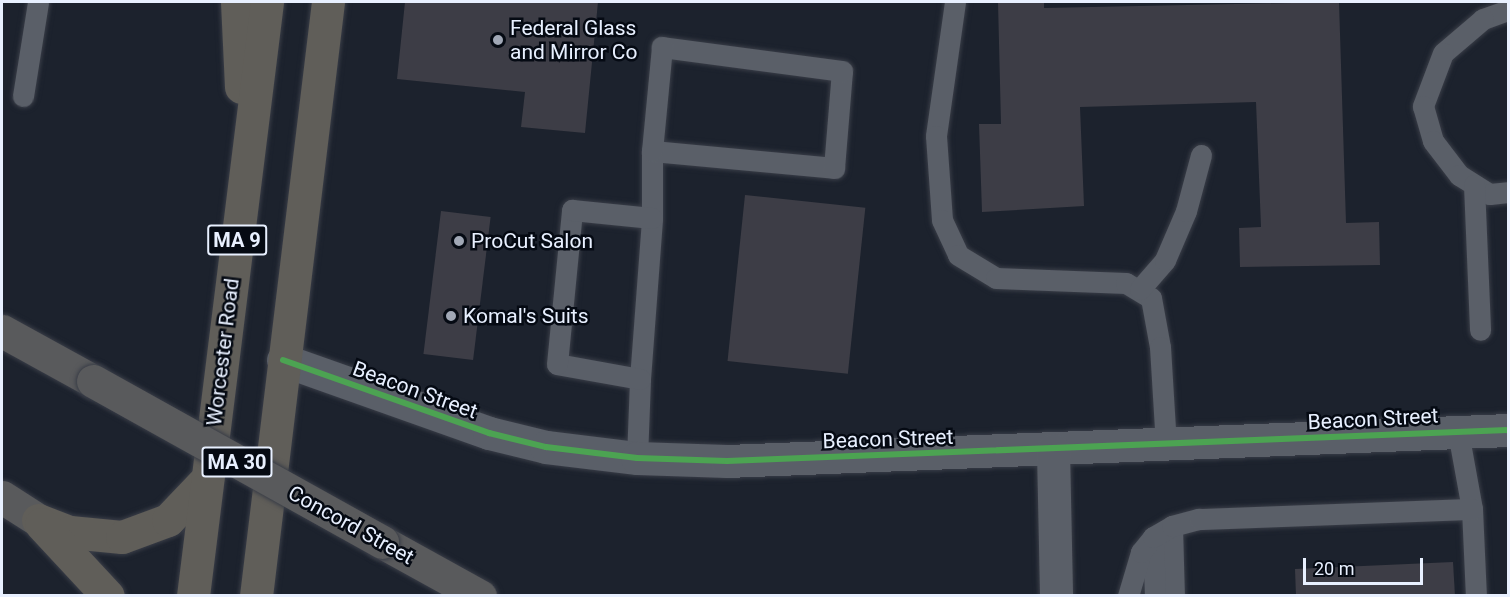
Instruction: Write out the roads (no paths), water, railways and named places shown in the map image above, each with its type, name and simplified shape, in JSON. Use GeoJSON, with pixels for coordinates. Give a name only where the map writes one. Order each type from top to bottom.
{"type":"FeatureCollection","features":[{"type":"Feature","properties":{"kind":"highway"},"geometry":{"type":"LineString","coordinates":[[237,2],[245,175]]}},
{"type":"Feature","properties":{"kind":"highway","name":"Worcester Road"},"geometry":{"type":"LineString","coordinates":[[193,596],[267,2]]}},
{"type":"Feature","properties":{"kind":"highway","name":"MA 9"},"geometry":{"type":"LineString","coordinates":[[256,596],[328,2]]}},
{"type":"Feature","properties":{"kind":"highway","name":"MA 30"},"geometry":{"type":"LineString","coordinates":[[38,520],[78,533],[123,537],[168,520],[207,479]]}},
{"type":"Feature","properties":{"kind":"highway"},"geometry":{"type":"LineString","coordinates":[[38,520],[108,596]]}},
{"type":"Feature","properties":{"kind":"main road","name":"Concord Street"},"geometry":{"type":"LineString","coordinates":[[2,331],[480,596]]}},
{"type":"Feature","properties":{"kind":"main road","name":"MA 30"},"geometry":{"type":"LineString","coordinates":[[2,497],[38,520]]}},
{"type":"Feature","properties":{"kind":"street","name":"Beacon Street"},"geometry":{"type":"LineString","coordinates":[[283,360],[489,433],[546,447],[637,458],[728,461],[1053,450],[1509,430]]}},
{"type":"Feature","properties":{"kind":"street"},"geometry":{"type":"LineString","coordinates":[[1053,450],[1056,596]]}},
{"type":"Feature","properties":{"kind":"lane"},"geometry":{"type":"LineString","coordinates":[[23,96],[38,2]]}},
{"type":"Feature","properties":{"kind":"lane"},"geometry":{"type":"LineString","coordinates":[[955,2],[936,136],[942,220],[958,255],[996,278],[1126,283],[1140,289],[1150,298],[1155,313],[1166,445]]}},
{"type":"Feature","properties":{"kind":"lane"},"geometry":{"type":"LineString","coordinates":[[1509,10],[1483,19],[1443,53],[1423,106],[1433,141],[1458,175],[1490,194],[1509,192]]}},
{"type":"Feature","properties":{"kind":"lane"},"geometry":{"type":"LineString","coordinates":[[637,458],[640,379],[652,218],[652,151],[662,47],[842,71],[834,168],[652,151]]}},
{"type":"Feature","properties":{"kind":"lane"},"geometry":{"type":"LineString","coordinates":[[1140,289],[1165,260],[1186,211],[1201,155]]}},
{"type":"Feature","properties":{"kind":"lane"},"geometry":{"type":"LineString","coordinates":[[1474,184],[1480,330]]}},
{"type":"Feature","properties":{"kind":"lane"},"geometry":{"type":"LineString","coordinates":[[640,379],[557,364],[572,210],[652,218]]}},
{"type":"Feature","properties":{"kind":"lane"},"geometry":{"type":"LineString","coordinates":[[1458,432],[1472,508],[1476,596]]}},
{"type":"Feature","properties":{"kind":"lane"},"geometry":{"type":"LineString","coordinates":[[1128,596],[1133,568],[1152,537],[1172,526],[1199,519],[1472,508]]}},
{"type":"Feature","properties":{"kind":"lane"},"geometry":{"type":"LineString","coordinates":[[1172,526],[1174,596]]}},
{"type":"Feature","properties":{"kind":"lane"},"geometry":{"type":"LineString","coordinates":[[1152,537],[1155,596]]}},
{"type":"Feature","properties":{"kind":"place","name":"Federal Glass and Mirror Co"},"geometry":{"type":"Point","coordinates":[498,40]}},
{"type":"Feature","properties":{"kind":"place","name":"ProCut Salon"},"geometry":{"type":"Point","coordinates":[459,241]}},
{"type":"Feature","properties":{"kind":"place","name":"Komal's Suits"},"geometry":{"type":"Point","coordinates":[451,316]}}]}
